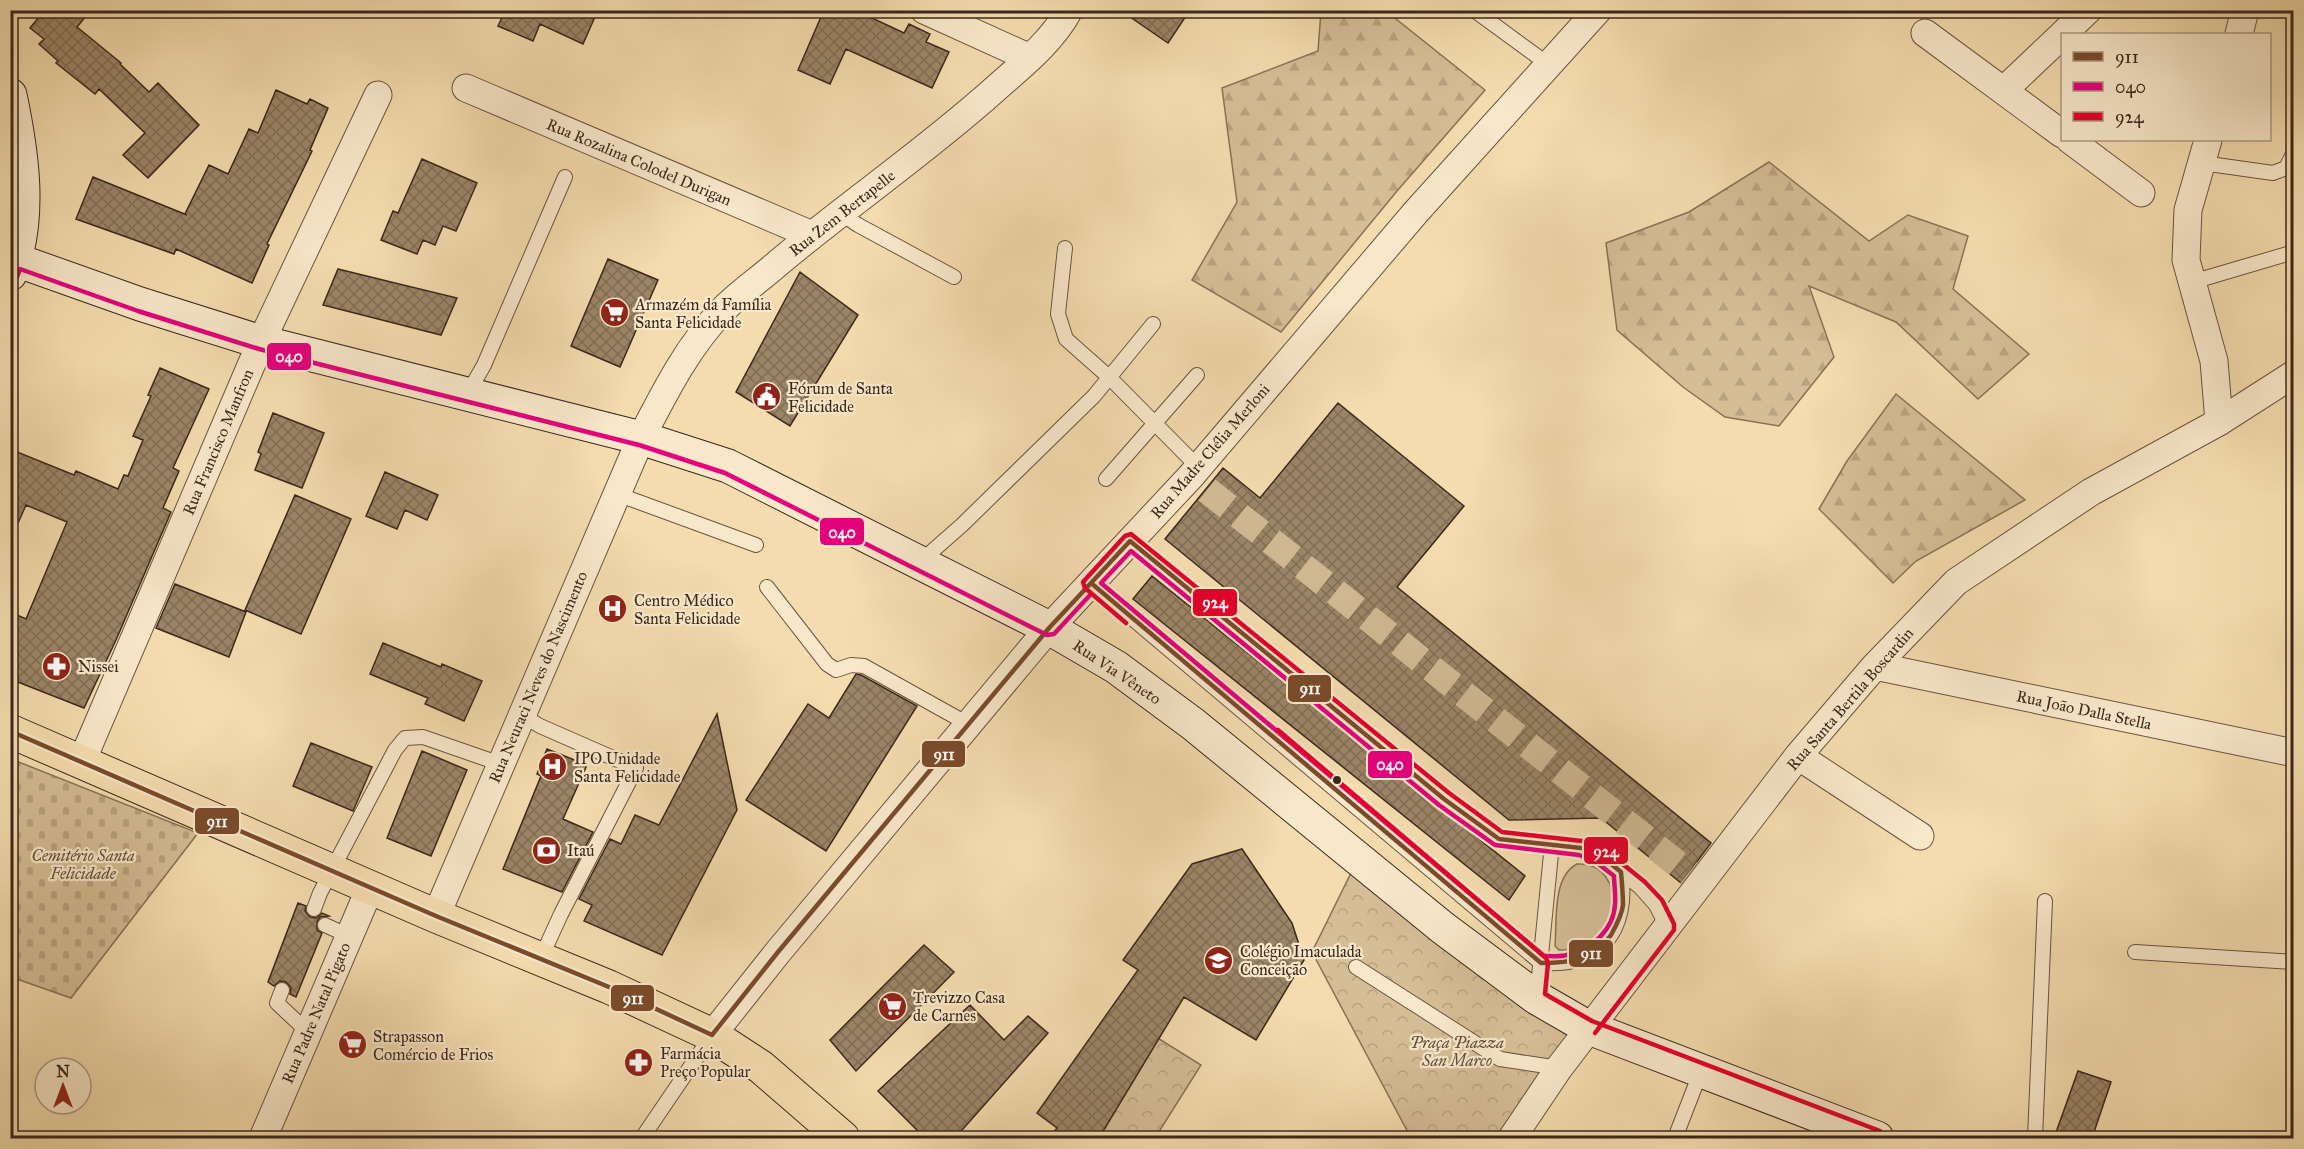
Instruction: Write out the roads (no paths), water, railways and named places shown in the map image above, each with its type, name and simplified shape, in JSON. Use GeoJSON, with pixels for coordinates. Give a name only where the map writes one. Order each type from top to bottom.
{"type":"FeatureCollection","features":[{"type":"Feature","properties":{"kind":"main road"},"geometry":{"type":"LineString","coordinates":[[10,95],[20,142],[22,170],[20,229],[12,264]]}},
{"type":"Feature","properties":{"kind":"main road","name":"Rua Via Vêneto"},"geometry":{"type":"LineString","coordinates":[[12,264],[261,342],[641,438],[728,466],[1049,628],[1116,667],[1193,724],[1370,870],[1537,998],[1590,1028],[1877,1138]]}},
{"type":"Feature","properties":{"kind":"main road"},"geometry":{"type":"LineString","coordinates":[[10,731],[370,888],[609,987],[712,1035],[760,1067],[843,1138]]}},
{"type":"Feature","properties":{"kind":"street"},"geometry":{"type":"LineString","coordinates":[[924,10],[1030,58]]}},
{"type":"Feature","properties":{"kind":"street","name":"Rua Zem Bertapelle"},"geometry":{"type":"LineString","coordinates":[[641,438],[690,350],[722,311],[812,235],[955,125],[1030,58],[1064,21],[1069,10]]}},
{"type":"Feature","properties":{"kind":"street","name":"Rua Madre Clélia Merloni"},"geometry":{"type":"LineString","coordinates":[[712,1035],[778,952],[1049,628],[1130,541],[1199,477],[1416,212],[1598,10]]}},
{"type":"Feature","properties":{"kind":"street"},"geometry":{"type":"LineString","coordinates":[[2065,33],[2088,10]]}},
{"type":"Feature","properties":{"kind":"street"},"geometry":{"type":"LineString","coordinates":[[2239,33],[2245,10]]}},
{"type":"Feature","properties":{"kind":"street"},"geometry":{"type":"LineString","coordinates":[[1925,33],[2061,133]]}},
{"type":"Feature","properties":{"kind":"street"},"geometry":{"type":"LineString","coordinates":[[2004,90],[2061,37]]}},
{"type":"Feature","properties":{"kind":"street","name":"Rua Rozalina Colodel Durigan"},"geometry":{"type":"LineString","coordinates":[[466,88],[812,235]]}},
{"type":"Feature","properties":{"kind":"street","name":"Rua Francisco Manfron"},"geometry":{"type":"LineString","coordinates":[[82,761],[261,342],[378,95]]}},
{"type":"Feature","properties":{"kind":"street"},"geometry":{"type":"LineString","coordinates":[[2071,141],[2141,193]]}},
{"type":"Feature","properties":{"kind":"street"},"geometry":{"type":"LineString","coordinates":[[2205,152],[2188,210],[2186,260],[2214,362],[2219,422]]}},
{"type":"Feature","properties":{"kind":"street","name":"Rua Santa Bertila Boscardin"},"geometry":{"type":"LineString","coordinates":[[1512,1138],[1559,1068],[1667,927],[1697,880],[1875,666],[1956,582],[2091,492],[2219,422],[2294,374]]}},
{"type":"Feature","properties":{"kind":"street","name":"Rua Neuraci Neves do Nascimento"},"geometry":{"type":"LineString","coordinates":[[436,916],[641,438]]}},
{"type":"Feature","properties":{"kind":"street","name":"Rua João Dalla Stella"},"geometry":{"type":"LineString","coordinates":[[1875,666],[2294,753]]}},
{"type":"Feature","properties":{"kind":"street"},"geometry":{"type":"LineString","coordinates":[[1798,756],[1920,836]]}},
{"type":"Feature","properties":{"kind":"street","name":"Rua Padre Natal Pigato"},"geometry":{"type":"LineString","coordinates":[[263,1138],[308,1032],[337,931],[370,888]]}},
{"type":"Feature","properties":{"kind":"lane"},"geometry":{"type":"LineString","coordinates":[[1474,10],[1549,65]]}},
{"type":"Feature","properties":{"kind":"lane"},"geometry":{"type":"LineString","coordinates":[[2205,152],[2273,173],[2286,168],[2294,152]]}},
{"type":"Feature","properties":{"kind":"lane"},"geometry":{"type":"LineString","coordinates":[[468,393],[484,365],[566,177]]}},
{"type":"Feature","properties":{"kind":"lane"},"geometry":{"type":"LineString","coordinates":[[840,213],[954,277]]}},
{"type":"Feature","properties":{"kind":"lane"},"geometry":{"type":"LineString","coordinates":[[1065,248],[1058,314],[1066,339],[1110,378],[1155,423],[1199,477]]}},
{"type":"Feature","properties":{"kind":"lane"},"geometry":{"type":"LineString","coordinates":[[2192,282],[2294,252]]}},
{"type":"Feature","properties":{"kind":"lane"},"geometry":{"type":"LineString","coordinates":[[920,562],[962,525],[1110,378],[1153,324]]}},
{"type":"Feature","properties":{"kind":"lane"},"geometry":{"type":"LineString","coordinates":[[1106,479],[1197,375]]}},
{"type":"Feature","properties":{"kind":"lane"},"geometry":{"type":"LineString","coordinates":[[617,494],[756,545]]}},
{"type":"Feature","properties":{"kind":"lane"},"geometry":{"type":"LineString","coordinates":[[1130,541],[1434,791],[1499,839],[1590,850],[1610,861],[1640,886],[1656,905],[1667,927]]}},
{"type":"Feature","properties":{"kind":"lane"},"geometry":{"type":"LineString","coordinates":[[1090,583],[1541,963],[1567,963],[1587,957],[1604,944],[1616,927],[1623,908],[1621,872]]}},
{"type":"Feature","properties":{"kind":"lane"},"geometry":{"type":"LineString","coordinates":[[767,587],[826,664],[836,670],[851,664],[864,666],[968,724]]}},
{"type":"Feature","properties":{"kind":"lane"},"geometry":{"type":"LineString","coordinates":[[522,715],[540,726],[636,768],[540,960]]}},
{"type":"Feature","properties":{"kind":"lane"},"geometry":{"type":"LineString","coordinates":[[314,909],[320,893],[395,750],[405,738],[423,737],[501,764]]}},
{"type":"Feature","properties":{"kind":"lane"},"geometry":{"type":"LineString","coordinates":[[1537,998],[1552,844]]}},
{"type":"Feature","properties":{"kind":"lane"},"geometry":{"type":"LineString","coordinates":[[2035,1138],[2045,901]]}},
{"type":"Feature","properties":{"kind":"lane"},"geometry":{"type":"LineString","coordinates":[[2134,952],[2294,962]]}},
{"type":"Feature","properties":{"kind":"lane"},"geometry":{"type":"LineString","coordinates":[[1356,967],[1500,1059],[1559,1068]]}},
{"type":"Feature","properties":{"kind":"lane"},"geometry":{"type":"LineString","coordinates":[[282,990],[277,1003],[308,1032]]}},
{"type":"Feature","properties":{"kind":"lane"},"geometry":{"type":"LineString","coordinates":[[642,1138],[712,1035]]}},
{"type":"Feature","properties":{"kind":"lane"},"geometry":{"type":"LineString","coordinates":[[1675,1138],[1701,1071]]}},
{"type":"Feature","properties":{"kind":"tunnel"},"geometry":{"type":"LineString","coordinates":[[1207,490],[1694,877]]}},
{"type":"Feature","properties":{"kind":"place","name":"Armazém da Família Santa Felicidade"},"geometry":{"type":"Point","coordinates":[614,313]}},
{"type":"Feature","properties":{"kind":"place","name":"Fórum de Santa Felicidade"},"geometry":{"type":"Point","coordinates":[767,397]}},
{"type":"Feature","properties":{"kind":"place","name":"Centro Médico Santa Felicidade"},"geometry":{"type":"Point","coordinates":[613,609]}},
{"type":"Feature","properties":{"kind":"place","name":"Nissei"},"geometry":{"type":"Point","coordinates":[57,666]}},
{"type":"Feature","properties":{"kind":"place","name":"IPO Unidade Santa Felicidade"},"geometry":{"type":"Point","coordinates":[553,767]}},
{"type":"Feature","properties":{"kind":"place","name":"Itaú"},"geometry":{"type":"Point","coordinates":[546,850]}},
{"type":"Feature","properties":{"kind":"place","name":"Colégio Imaculada Conceição"},"geometry":{"type":"Point","coordinates":[1219,960]}},
{"type":"Feature","properties":{"kind":"place","name":"Trevizzo Casa de Carnes"},"geometry":{"type":"Point","coordinates":[892,1006]}},
{"type":"Feature","properties":{"kind":"place","name":"Strapasson Comércio de Frios"},"geometry":{"type":"Point","coordinates":[352,1045]}},
{"type":"Feature","properties":{"kind":"place","name":"Farmácia Preço Popular"},"geometry":{"type":"Point","coordinates":[639,1062]}},
{"type":"Feature","properties":{"kind":"park label","name":"Cemitério Santa Felicidade"},"geometry":{"type":"Point","coordinates":[83,864]}},
{"type":"Feature","properties":{"kind":"park label","name":"Praça Piazza San Marco"},"geometry":{"type":"Point","coordinates":[1457,1051]}}]}
